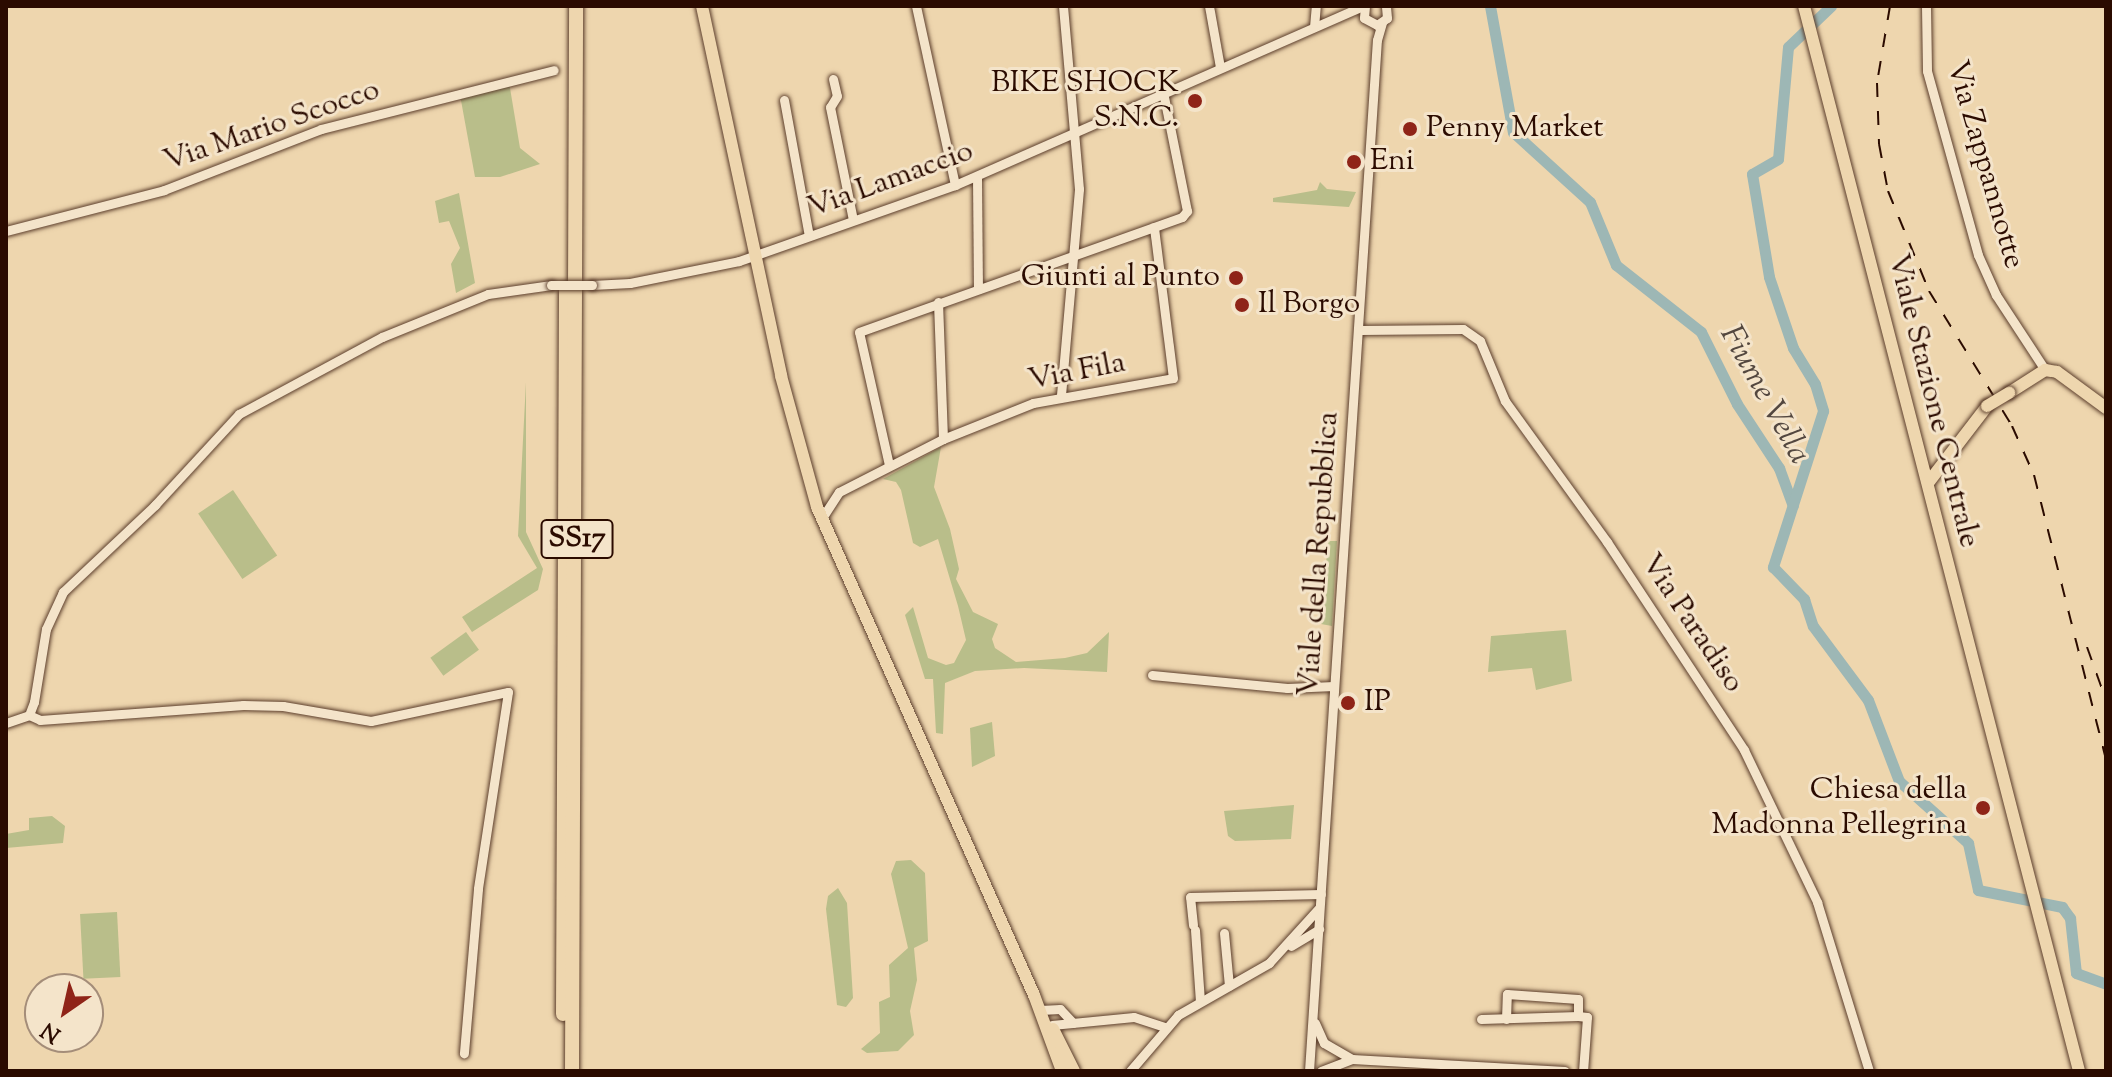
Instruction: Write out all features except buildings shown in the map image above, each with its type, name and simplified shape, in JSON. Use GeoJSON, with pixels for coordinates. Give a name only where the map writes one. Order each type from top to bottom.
{"type":"FeatureCollection","features":[{"type":"Feature","properties":{"kind":"highway","name":"SS17"},"geometry":{"type":"LineString","coordinates":[[563,1071],[567,6]]}},
{"type":"Feature","properties":{"kind":"highway","name":"SS17"},"geometry":{"type":"LineString","coordinates":[[572,1071],[576,6]]}},
{"type":"Feature","properties":{"kind":"main road"},"geometry":{"type":"LineString","coordinates":[[705,7],[801,458],[822,518],[1041,1009],[1062,1071]]}},
{"type":"Feature","properties":{"kind":"main road","name":"Viale Stazione Centrale"},"geometry":{"type":"LineString","coordinates":[[1806,11],[2079,1071]]}},
{"type":"Feature","properties":{"kind":"main road"},"geometry":{"type":"LineString","coordinates":[[1928,483],[1987,406],[2045,370],[2073,380],[2106,408]]}},
{"type":"Feature","properties":{"kind":"main road"},"geometry":{"type":"LineString","coordinates":[[1041,1009],[1075,1071]]}},
{"type":"Feature","properties":{"kind":"street"},"geometry":{"type":"LineString","coordinates":[[916,6],[955,185]]}},
{"type":"Feature","properties":{"kind":"street"},"geometry":{"type":"LineString","coordinates":[[1061,395],[1076,254],[1077,129],[1063,6]]}},
{"type":"Feature","properties":{"kind":"street"},"geometry":{"type":"LineString","coordinates":[[1209,6],[1220,67]]}},
{"type":"Feature","properties":{"kind":"street"},"geometry":{"type":"LineString","coordinates":[[1314,27],[1316,6]]}},
{"type":"Feature","properties":{"kind":"street"},"geometry":{"type":"LineString","coordinates":[[1364,6],[1367,21]]}},
{"type":"Feature","properties":{"kind":"street","name":"Via Lamaccio"},"geometry":{"type":"LineString","coordinates":[[29,715],[46,629],[63,592],[155,505],[239,414],[382,337],[488,294],[551,285],[592,285],[739,261],[977,177],[1077,129],[1364,6]]}},
{"type":"Feature","properties":{"kind":"street","name":"Viale della Repubblica"},"geometry":{"type":"LineString","coordinates":[[1309,1071],[1377,40],[1386,6]]}},
{"type":"Feature","properties":{"kind":"street","name":"Via Zappannotte"},"geometry":{"type":"LineString","coordinates":[[1926,6],[1927,71],[1978,255],[1996,295],[2045,370]]}},
{"type":"Feature","properties":{"kind":"street"},"geometry":{"type":"LineString","coordinates":[[1349,14],[1382,23]]}},
{"type":"Feature","properties":{"kind":"street","name":"Viale della Repubblica"},"geometry":{"type":"LineString","coordinates":[[1367,21],[1377,40]]}},
{"type":"Feature","properties":{"kind":"street","name":"Via Mario Scocco"},"geometry":{"type":"LineString","coordinates":[[6,231],[164,190],[321,129],[554,70]]}},
{"type":"Feature","properties":{"kind":"street"},"geometry":{"type":"LineString","coordinates":[[833,79],[837,96],[830,107],[853,220]]}},
{"type":"Feature","properties":{"kind":"street"},"geometry":{"type":"LineString","coordinates":[[889,465],[859,332],[1154,227],[1187,211],[1163,92]]}},
{"type":"Feature","properties":{"kind":"street"},"geometry":{"type":"LineString","coordinates":[[784,100],[809,236]]}},
{"type":"Feature","properties":{"kind":"street"},"geometry":{"type":"LineString","coordinates":[[977,177],[978,289]]}},
{"type":"Feature","properties":{"kind":"street","name":"Via Fila"},"geometry":{"type":"LineString","coordinates":[[822,518],[839,492],[943,439],[1061,395],[1173,378],[1154,227]]}},
{"type":"Feature","properties":{"kind":"street"},"geometry":{"type":"LineString","coordinates":[[751,233],[739,261],[761,278]]}},
{"type":"Feature","properties":{"kind":"street"},"geometry":{"type":"LineString","coordinates":[[938,302],[943,439]]}},
{"type":"Feature","properties":{"kind":"street","name":"Via Paradiso"},"geometry":{"type":"LineString","coordinates":[[1360,330],[1463,329],[1480,341],[1505,401],[1607,542],[1744,750],[1817,902],[1869,1071]]}},
{"type":"Feature","properties":{"kind":"street"},"geometry":{"type":"LineString","coordinates":[[1152,675],[1287,688],[1334,686]]}},
{"type":"Feature","properties":{"kind":"street"},"geometry":{"type":"LineString","coordinates":[[6,723],[29,715],[40,720],[243,705],[283,706],[371,721],[508,692],[478,889],[464,1053]]}},
{"type":"Feature","properties":{"kind":"street"},"geometry":{"type":"LineString","coordinates":[[1200,1001],[1190,897],[1321,894]]}},
{"type":"Feature","properties":{"kind":"street"},"geometry":{"type":"LineString","coordinates":[[1301,937],[1320,906]]}},
{"type":"Feature","properties":{"kind":"street"},"geometry":{"type":"LineString","coordinates":[[1132,1068],[1165,1027],[1200,1001],[1229,986],[1301,937],[1319,929]]}},
{"type":"Feature","properties":{"kind":"street"},"geometry":{"type":"LineString","coordinates":[[1224,933],[1229,986]]}},
{"type":"Feature","properties":{"kind":"street"},"geometry":{"type":"LineString","coordinates":[[1301,937],[1317,956]]}},
{"type":"Feature","properties":{"kind":"street"},"geometry":{"type":"LineString","coordinates":[[1506,1019],[1507,994],[1578,999],[1578,1016]]}},
{"type":"Feature","properties":{"kind":"street"},"geometry":{"type":"LineString","coordinates":[[1041,1009],[1060,1009],[1073,1023]]}},
{"type":"Feature","properties":{"kind":"street"},"geometry":{"type":"LineString","coordinates":[[1313,1012],[1318,1033],[1335,1052],[1352,1059]]}},
{"type":"Feature","properties":{"kind":"street"},"geometry":{"type":"LineString","coordinates":[[1052,1025],[1134,1017],[1165,1027]]}},
{"type":"Feature","properties":{"kind":"street"},"geometry":{"type":"LineString","coordinates":[[1481,1019],[1587,1017],[1583,1071]]}},
{"type":"Feature","properties":{"kind":"street"},"geometry":{"type":"LineString","coordinates":[[1310,1056],[1335,1052]]}},
{"type":"Feature","properties":{"kind":"street"},"geometry":{"type":"LineString","coordinates":[[1310,1056],[1332,1064]]}},
{"type":"Feature","properties":{"kind":"street"},"geometry":{"type":"LineString","coordinates":[[1321,1071],[1332,1064],[1352,1059],[1565,1071]]}},
{"type":"Feature","properties":{"kind":"green space"},"geometry":{"type":"Polygon","coordinates":[[[509,82],[520,148],[540,164],[500,177],[475,177],[460,95],[509,82]]]}},
{"type":"Feature","properties":{"kind":"green space"},"geometry":{"type":"Polygon","coordinates":[[[1320,182],[1327,189],[1356,192],[1349,207],[1273,202],[1273,198],[1317,190],[1320,182]]]}},
{"type":"Feature","properties":{"kind":"green space"},"geometry":{"type":"Polygon","coordinates":[[[459,193],[475,283],[456,293],[451,264],[460,248],[449,221],[439,223],[435,201],[459,193]]]}},
{"type":"Feature","properties":{"kind":"green space"},"geometry":{"type":"Polygon","coordinates":[[[526,382],[526,532],[543,569],[538,590],[472,632],[462,617],[537,568],[518,536],[526,382]]]}},
{"type":"Feature","properties":{"kind":"green space"},"geometry":{"type":"Polygon","coordinates":[[[941,447],[934,487],[950,529],[959,569],[956,579],[973,612],[998,624],[992,639],[995,648],[1016,662],[1065,658],[1087,653],[1109,632],[1107,672],[1024,668],[975,671],[945,683],[943,734],[936,733],[933,679],[925,679],[905,615],[913,607],[928,658],[946,665],[954,663],[966,640],[958,606],[938,539],[920,547],[913,543],[901,490],[896,482],[883,479],[941,447]]]}},
{"type":"Feature","properties":{"kind":"green space"},"geometry":{"type":"Polygon","coordinates":[[[233,490],[277,555],[242,579],[198,513],[233,490]]]}},
{"type":"Feature","properties":{"kind":"green space"},"geometry":{"type":"Polygon","coordinates":[[[1328,541],[1337,541],[1332,626],[1321,624],[1328,541]]]}},
{"type":"Feature","properties":{"kind":"green space"},"geometry":{"type":"Polygon","coordinates":[[[1566,630],[1572,681],[1536,690],[1532,668],[1488,672],[1491,636],[1566,630]]]}},
{"type":"Feature","properties":{"kind":"green space"},"geometry":{"type":"Polygon","coordinates":[[[466,632],[479,650],[443,676],[430,658],[466,632]]]}},
{"type":"Feature","properties":{"kind":"green space"},"geometry":{"type":"Polygon","coordinates":[[[992,722],[995,756],[972,767],[970,728],[992,722]]]}},
{"type":"Feature","properties":{"kind":"green space"},"geometry":{"type":"Polygon","coordinates":[[[1294,805],[1291,839],[1235,841],[1228,836],[1224,811],[1294,805]]]}},
{"type":"Feature","properties":{"kind":"green space"},"geometry":{"type":"Polygon","coordinates":[[[52,816],[65,826],[63,843],[6,848],[6,834],[29,830],[29,818],[52,816]]]}},
{"type":"Feature","properties":{"kind":"green space"},"geometry":{"type":"Polygon","coordinates":[[[911,860],[925,873],[928,941],[914,948],[917,980],[910,1011],[914,1035],[898,1051],[867,1053],[861,1049],[880,1033],[879,1002],[890,997],[889,965],[908,948],[891,874],[896,861],[911,860]]]}},
{"type":"Feature","properties":{"kind":"green space"},"geometry":{"type":"Polygon","coordinates":[[[838,888],[847,903],[853,998],[846,1007],[837,1005],[826,909],[828,896],[838,888]]]}},
{"type":"Feature","properties":{"kind":"green space"},"geometry":{"type":"Polygon","coordinates":[[[117,912],[120,977],[104,978],[104,973],[83,973],[80,914],[117,912]]]}},
{"type":"Feature","properties":{"kind":"waterway","name":"Fiume Vella"},"geometry":{"type":"LineString","coordinates":[[1490,6],[1513,132],[1590,202],[1616,265],[1701,332],[1737,404],[1779,468],[1793,506]]}},
{"type":"Feature","properties":{"kind":"waterway"},"geometry":{"type":"LineString","coordinates":[[1831,6],[1788,47],[1778,159],[1752,174],[1769,277],[1793,348],[1815,384],[1823,411],[1773,567],[1804,599],[1813,626],[1868,700],[1899,781],[1968,843],[1978,890],[2062,907],[2070,918],[2076,973],[2106,984]]}},
{"type":"Feature","properties":{"kind":"railway"},"geometry":{"type":"LineString","coordinates":[[1890,6],[1877,83],[1879,144],[1888,191],[1929,291],[2012,426],[2034,475],[2106,760]]}},
{"type":"Feature","properties":{"kind":"railway"},"geometry":{"type":"LineString","coordinates":[[2087,647],[2106,700]]}},
{"type":"Feature","properties":{"kind":"place","name":"BIKE SHOCK S.N.C."},"geometry":{"type":"Point","coordinates":[1195,101]}},
{"type":"Feature","properties":{"kind":"place","name":"Penny Market"},"geometry":{"type":"Point","coordinates":[1410,129]}},
{"type":"Feature","properties":{"kind":"place","name":"Eni"},"geometry":{"type":"Point","coordinates":[1354,162]}},
{"type":"Feature","properties":{"kind":"place","name":"Giunti al Punto"},"geometry":{"type":"Point","coordinates":[1236,278]}},
{"type":"Feature","properties":{"kind":"place","name":"Il Borgo"},"geometry":{"type":"Point","coordinates":[1242,305]}},
{"type":"Feature","properties":{"kind":"place","name":"IP"},"geometry":{"type":"Point","coordinates":[1348,703]}},
{"type":"Feature","properties":{"kind":"place","name":"Chiesa della Madonna Pellegrina"},"geometry":{"type":"Point","coordinates":[1983,808]}}]}
